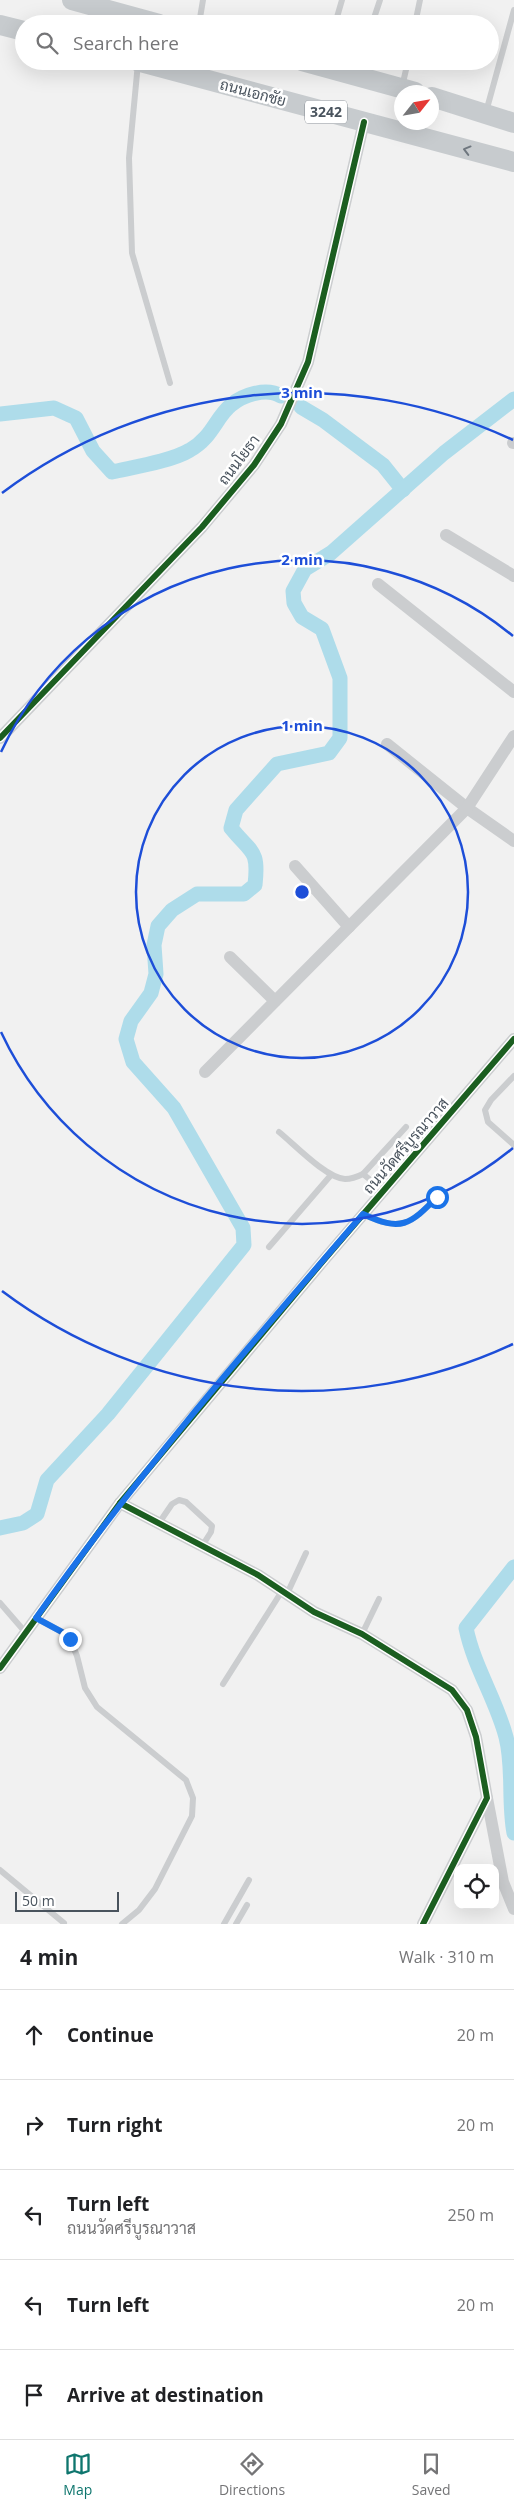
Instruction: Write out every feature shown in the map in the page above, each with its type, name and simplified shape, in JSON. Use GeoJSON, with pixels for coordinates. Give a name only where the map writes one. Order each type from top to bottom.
{"type":"FeatureCollection","features":[{"type":"Feature","properties":{"kind":"main road"},"geometry":{"type":"LineString","coordinates":[[72,0],[126,15]]}},
{"type":"Feature","properties":{"kind":"main road"},"geometry":{"type":"LineString","coordinates":[[0,25],[15,29]]}},
{"type":"Feature","properties":{"kind":"main road","name":"ถนนเอกชัย"},"geometry":{"type":"LineString","coordinates":[[171,70],[514,162]]}},
{"type":"Feature","properties":{"kind":"main road"},"geometry":{"type":"LineString","coordinates":[[361,70],[394,85]]}},
{"type":"Feature","properties":{"kind":"main road"},"geometry":{"type":"LineString","coordinates":[[439,100],[514,123]]}},
{"type":"Feature","properties":{"kind":"street","name":"ถนนโยธา"},"geometry":{"type":"LineString","coordinates":[[0,738],[202,527],[254,465],[281,424],[308,362],[364,122]]}},
{"type":"Feature","properties":{"kind":"street"},"geometry":{"type":"LineString","coordinates":[[446,535],[514,576]]}},
{"type":"Feature","properties":{"kind":"street"},"geometry":{"type":"LineString","coordinates":[[378,584],[514,692]]}},
{"type":"Feature","properties":{"kind":"street"},"geometry":{"type":"LineString","coordinates":[[205,1072],[467,808],[514,736]]}},
{"type":"Feature","properties":{"kind":"street"},"geometry":{"type":"LineString","coordinates":[[387,744],[467,808],[514,841]]}},
{"type":"Feature","properties":{"kind":"street"},"geometry":{"type":"LineString","coordinates":[[295,866],[349,927]]}},
{"type":"Feature","properties":{"kind":"street"},"geometry":{"type":"LineString","coordinates":[[230,957],[275,1001]]}},
{"type":"Feature","properties":{"kind":"street","name":"ถนนวัดศรีบูรณาวาส"},"geometry":{"type":"LineString","coordinates":[[0,1668],[120,1503],[363,1214],[514,1040]]}},
{"type":"Feature","properties":{"kind":"street"},"geometry":{"type":"LineString","coordinates":[[120,1503],[258,1575],[314,1612],[362,1634],[452,1690],[467,1710],[476,1737],[503,1882],[514,1909]]}},
{"type":"Feature","properties":{"kind":"street"},"geometry":{"type":"LineString","coordinates":[[423,1924],[487,1798]]}},
{"type":"Feature","properties":{"kind":"lane"},"geometry":{"type":"LineString","coordinates":[[200,15],[203,0]]}},
{"type":"Feature","properties":{"kind":"lane"},"geometry":{"type":"LineString","coordinates":[[338,15],[342,0]]}},
{"type":"Feature","properties":{"kind":"lane"},"geometry":{"type":"LineString","coordinates":[[375,15],[380,0]]}},
{"type":"Feature","properties":{"kind":"lane"},"geometry":{"type":"LineString","coordinates":[[417,15],[420,0]]}},
{"type":"Feature","properties":{"kind":"lane"},"geometry":{"type":"LineString","coordinates":[[499,63],[514,10]]}},
{"type":"Feature","properties":{"kind":"lane"},"geometry":{"type":"LineString","coordinates":[[137,70],[129,158],[132,253],[170,383]]}},
{"type":"Feature","properties":{"kind":"lane"},"geometry":{"type":"LineString","coordinates":[[408,70],[408,85]]}},
{"type":"Feature","properties":{"kind":"lane"},"geometry":{"type":"LineString","coordinates":[[485,113],[497,70]]}},
{"type":"Feature","properties":{"kind":"lane"},"geometry":{"type":"LineString","coordinates":[[514,1076],[491,1100],[485,1110],[488,1122],[514,1145]]}},
{"type":"Feature","properties":{"kind":"lane"},"geometry":{"type":"LineString","coordinates":[[279,1132],[331,1174],[343,1179],[354,1178],[363,1174],[406,1127]]}},
{"type":"Feature","properties":{"kind":"lane"},"geometry":{"type":"LineString","coordinates":[[269,1247],[331,1174]]}},
{"type":"Feature","properties":{"kind":"lane"},"geometry":{"type":"LineString","coordinates":[[363,1174],[384,1191]]}},
{"type":"Feature","properties":{"kind":"lane"},"geometry":{"type":"LineString","coordinates":[[363,1214],[378,1221],[395,1224],[408,1223],[417,1217],[437,1197]]}},
{"type":"Feature","properties":{"kind":"lane"},"geometry":{"type":"LineString","coordinates":[[159,1524],[172,1504],[179,1500],[186,1502],[212,1526],[211,1532],[202,1546]]}},
{"type":"Feature","properties":{"kind":"lane"},"geometry":{"type":"LineString","coordinates":[[223,1684],[284,1593],[306,1553]]}},
{"type":"Feature","properties":{"kind":"lane"},"geometry":{"type":"LineString","coordinates":[[362,1634],[379,1599]]}},
{"type":"Feature","properties":{"kind":"lane"},"geometry":{"type":"LineString","coordinates":[[0,1604],[26,1633]]}},
{"type":"Feature","properties":{"kind":"lane"},"geometry":{"type":"LineString","coordinates":[[36,1618],[62,1632],[70,1639],[77,1656],[85,1688],[97,1707],[186,1780],[193,1798],[192,1816],[155,1889],[139,1910],[122,1924]]}},
{"type":"Feature","properties":{"kind":"lane"},"geometry":{"type":"LineString","coordinates":[[0,1870],[64,1924]]}},
{"type":"Feature","properties":{"kind":"lane"},"geometry":{"type":"LineString","coordinates":[[224,1924],[249,1880]]}},
{"type":"Feature","properties":{"kind":"lane"},"geometry":{"type":"LineString","coordinates":[[236,1924],[248,1905]]}},
{"type":"Feature","properties":{"kind":"waterway"},"geometry":{"type":"LineString","coordinates":[[0,414],[54,408],[76,418],[93,451],[112,472],[142,466],[190,450],[204,440],[221,415],[231,405],[248,395],[269,392],[281,396]]}},
{"type":"Feature","properties":{"kind":"waterway"},"geometry":{"type":"LineString","coordinates":[[0,1528],[23,1523],[37,1514],[47,1480],[108,1414],[244,1245],[243,1228],[174,1108],[133,1062],[126,1039],[131,1021],[151,993],[156,974],[154,945],[158,926],[172,910],[197,894],[244,894],[255,885],[255,858],[249,848],[231,828],[236,810],[277,764],[329,753],[340,738],[340,678],[322,629],[302,617],[294,603],[293,591],[305,569],[331,553],[444,453],[514,399]]}},
{"type":"Feature","properties":{"kind":"waterway"},"geometry":{"type":"LineString","coordinates":[[301,407],[323,420],[383,465],[403,490]]}},
{"type":"Feature","properties":{"kind":"waterway"},"geometry":{"type":"LineString","coordinates":[[514,1567],[466,1628],[474,1656],[497,1709],[506,1737],[510,1761],[511,1809],[514,1833]]}},
{"type":"Feature","properties":{"kind":"cycle path"},"geometry":{"type":"LineString","coordinates":[[0,738],[202,527],[254,465],[281,424],[308,362],[364,122]]}},
{"type":"Feature","properties":{"kind":"cycle path"},"geometry":{"type":"LineString","coordinates":[[0,1668],[120,1503],[323,1261],[514,1039]]}},
{"type":"Feature","properties":{"kind":"cycle path"},"geometry":{"type":"LineString","coordinates":[[120,1503],[258,1575],[314,1612],[362,1634],[452,1690],[467,1710],[476,1737],[487,1798],[423,1924]]}},
{"type":"Feature","properties":{"kind":"route"},"geometry":{"type":"LineString","coordinates":[[70,1639],[62,1632],[36,1618],[120,1503],[208,1396],[363,1214],[378,1221],[395,1224],[408,1223],[417,1217],[437,1197]]}}]}
